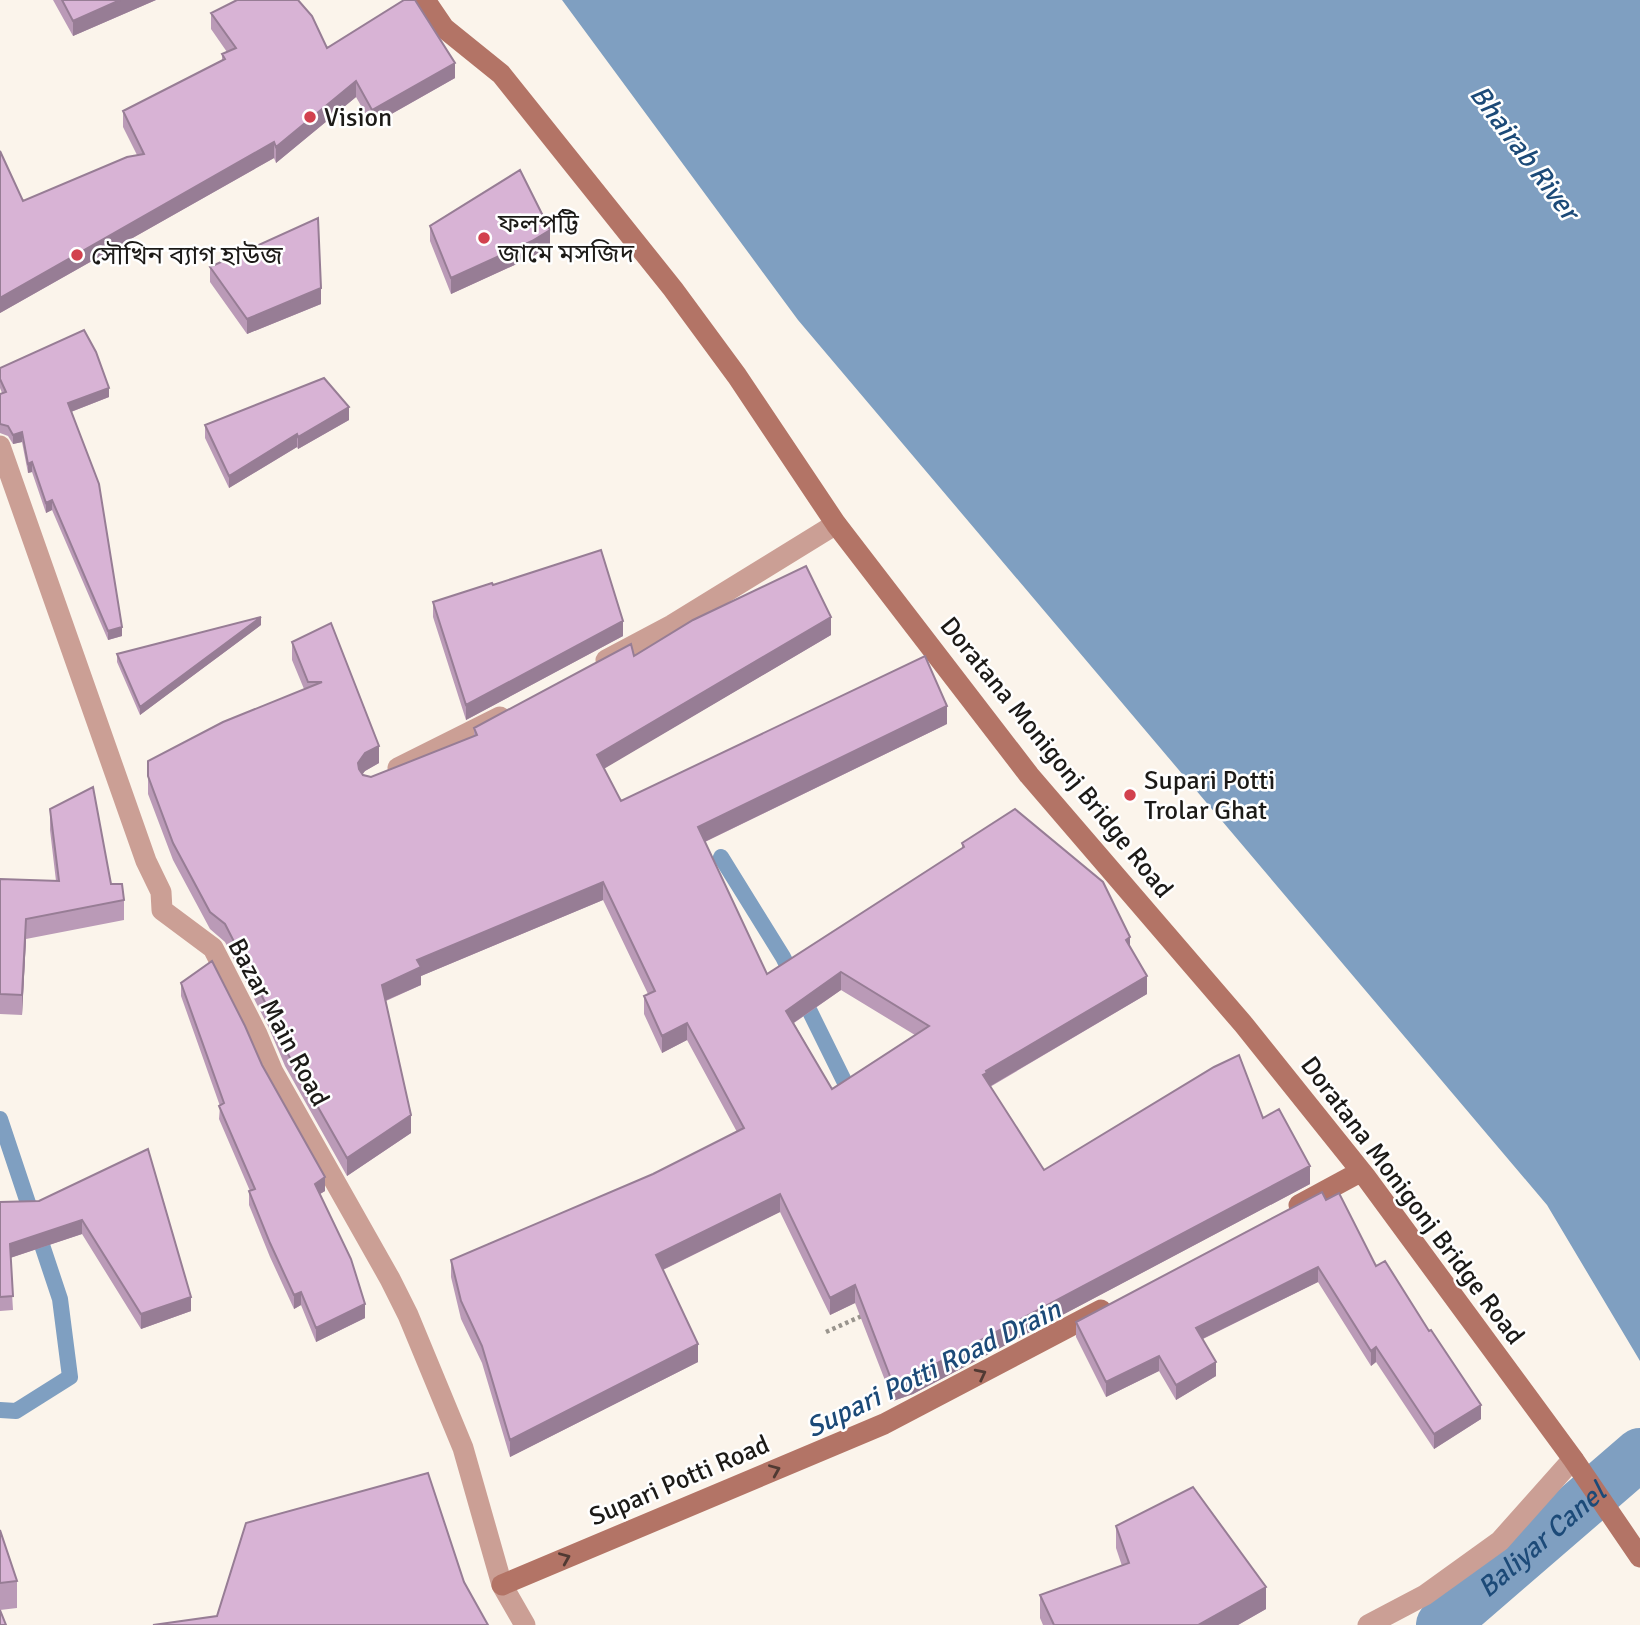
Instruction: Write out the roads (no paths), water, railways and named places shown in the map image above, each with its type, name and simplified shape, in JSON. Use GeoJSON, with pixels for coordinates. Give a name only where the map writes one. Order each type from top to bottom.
{"type":"FeatureCollection","features":[{"type":"Feature","properties":{"kind":"main road","name":"Doratana Monigonj Bridge Road"},"geometry":{"type":"LineString","coordinates":[[425,0],[444,28],[501,74],[673,289],[737,376],[836,524],[1029,775],[1244,1025],[1360,1172],[1573,1459],[1640,1557]]}},
{"type":"Feature","properties":{"kind":"main road"},"geometry":{"type":"LineString","coordinates":[[1287,1211],[1360,1172]]}},
{"type":"Feature","properties":{"kind":"main road","name":"Supari Potti Road"},"geometry":{"type":"LineString","coordinates":[[502,1585],[884,1424],[1116,1302]]}},
{"type":"Feature","properties":{"kind":"street","name":"Bazar Main Road"},"geometry":{"type":"LineString","coordinates":[[0,446],[146,861],[161,892],[162,910],[213,948],[257,1034],[273,1072],[408,1315],[463,1448],[502,1585],[525,1625]]}},
{"type":"Feature","properties":{"kind":"street"},"geometry":{"type":"LineString","coordinates":[[588,670],[672,625],[836,524]]}},
{"type":"Feature","properties":{"kind":"street"},"geometry":{"type":"LineString","coordinates":[[383,776],[517,708]]}},
{"type":"Feature","properties":{"kind":"street"},"geometry":{"type":"LineString","coordinates":[[1368,1625],[1424,1595],[1500,1541],[1573,1459]]}},
{"type":"Feature","properties":{"kind":"water","name":"Bhairab River"},"geometry":{"type":"Polygon","coordinates":[[[562,0],[1640,0],[1640,1361],[1547,1205],[798,320],[562,0]]]}},
{"type":"Feature","properties":{"kind":"waterway","name":"Supari Potti Road Drain"},"geometry":{"type":"LineString","coordinates":[[721,857],[783,957],[853,1099]]}},
{"type":"Feature","properties":{"kind":"waterway"},"geometry":{"type":"LineString","coordinates":[[0,1119],[60,1299],[70,1377],[16,1411],[0,1410]]}},
{"type":"Feature","properties":{"kind":"waterway","name":"Baliyar Canel"},"geometry":{"type":"LineString","coordinates":[[1442,1625],[1640,1454]]}},
{"type":"Feature","properties":{"kind":"place","name":"Vision"},"geometry":{"type":"Point","coordinates":[310,117]}},
{"type":"Feature","properties":{"kind":"place","name":"ফলপট্টি জামে মসজিদ"},"geometry":{"type":"Point","coordinates":[484,238]}},
{"type":"Feature","properties":{"kind":"place","name":"সৌখিন ব্যাগ হাউজ"},"geometry":{"type":"Point","coordinates":[77,255]}},
{"type":"Feature","properties":{"kind":"place","name":"Supari Potti Trolar Ghat"},"geometry":{"type":"Point","coordinates":[1130,795]}}]}
